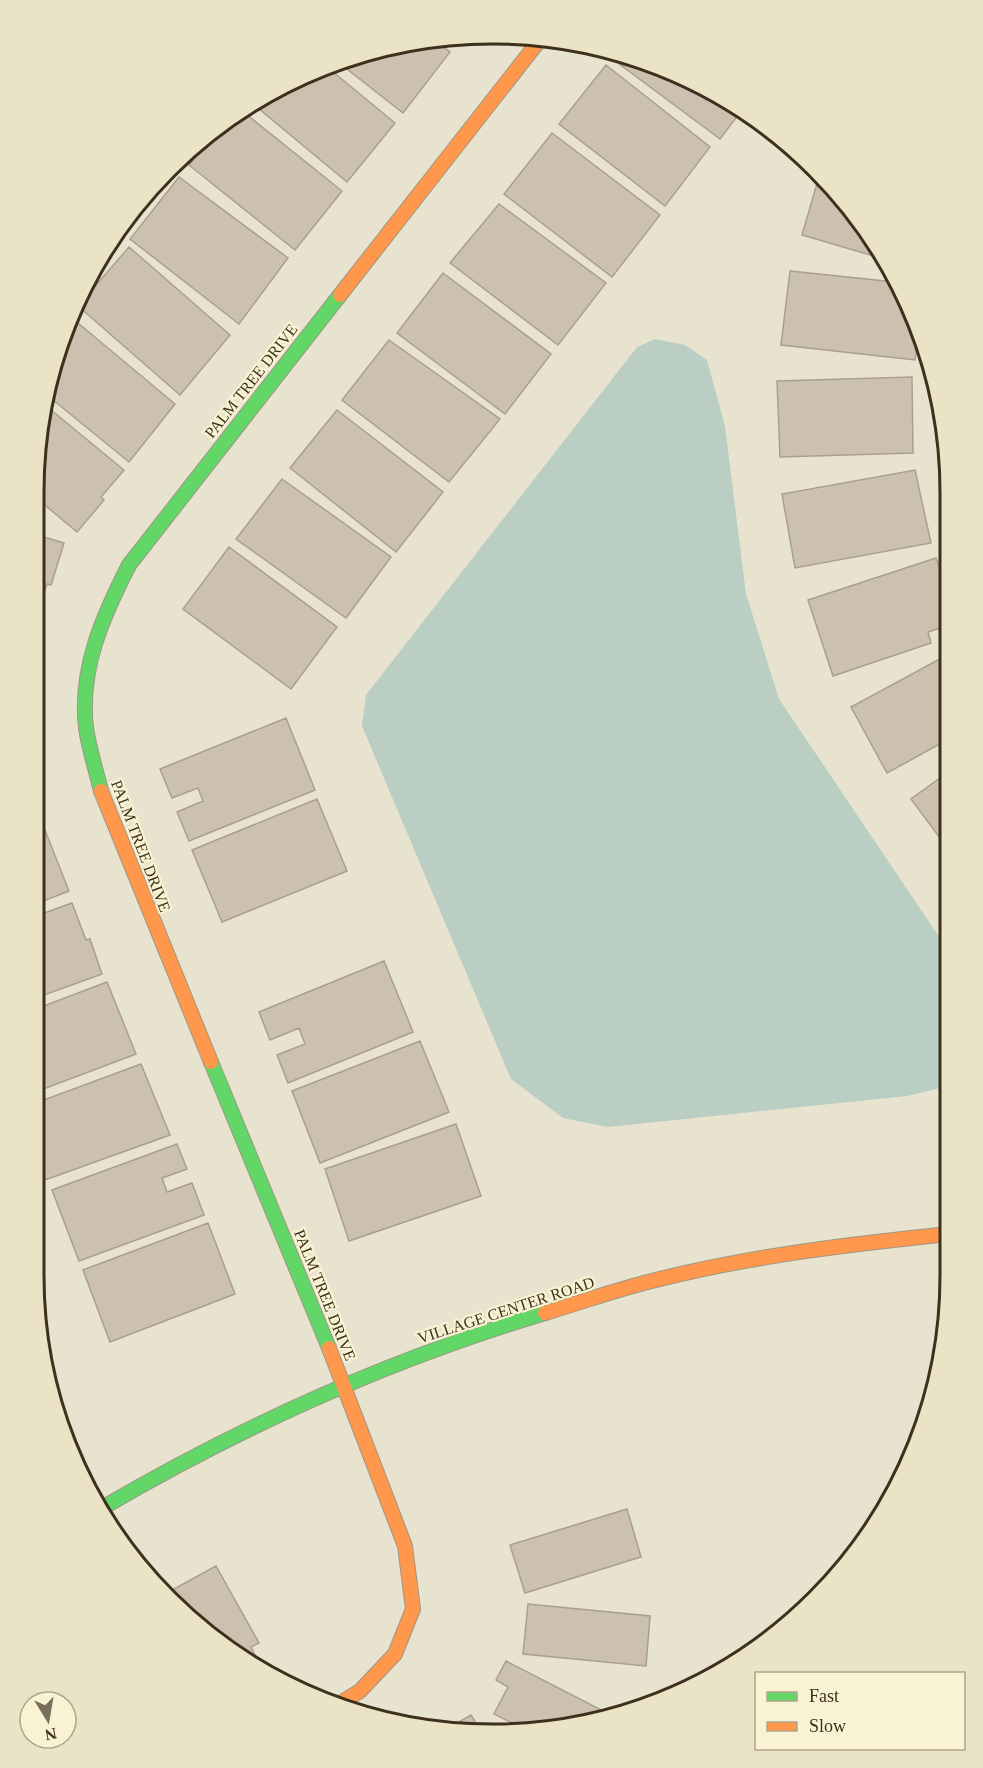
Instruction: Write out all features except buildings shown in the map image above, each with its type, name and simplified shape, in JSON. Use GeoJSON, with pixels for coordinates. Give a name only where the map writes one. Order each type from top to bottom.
{"type":"FeatureCollection","features":[{"type":"Feature","properties":{"kind":"street","name":"PALM TREE DRIVE"},"geometry":{"type":"LineString","coordinates":[[345,1700],[360,1691],[395,1654],[413,1609],[405,1546],[344,1385],[103,802],[86,726],[86,672],[102,616],[129,565],[535,45]]}},
{"type":"Feature","properties":{"kind":"street","name":"VILLAGE CENTER ROAD"},"geometry":{"type":"LineString","coordinates":[[107,1505],[161,1473],[300,1404],[344,1385],[524,1318],[675,1275],[822,1247],[940,1235]]}},
{"type":"Feature","properties":{"kind":"shaded area"},"geometry":{"type":"Polygon","coordinates":[[[655,339],[685,345],[707,360],[725,426],[746,594],[779,699],[940,938],[940,1088],[907,1096],[608,1127],[563,1118],[511,1079],[362,726],[366,695],[637,347],[655,339]]]}},
{"type":"Feature","properties":{"kind":"traffic: fast"},"geometry":{"type":"LineString","coordinates":[[101,791],[86,728],[86,685],[95,643],[119,584],[129,565],[340,295]]}},
{"type":"Feature","properties":{"kind":"traffic: fast"},"geometry":{"type":"LineString","coordinates":[[211,1062],[329,1348]]}},
{"type":"Feature","properties":{"kind":"traffic: fast"},"geometry":{"type":"LineString","coordinates":[[107,1505],[208,1450],[318,1397],[430,1352],[545,1313]]}},
{"type":"Feature","properties":{"kind":"traffic: slow"},"geometry":{"type":"LineString","coordinates":[[340,295],[535,45]]}},
{"type":"Feature","properties":{"kind":"traffic: slow"},"geometry":{"type":"LineString","coordinates":[[101,791],[211,1062]]}},
{"type":"Feature","properties":{"kind":"traffic: slow"},"geometry":{"type":"LineString","coordinates":[[545,1313],[649,1282],[734,1263],[841,1246],[940,1235]]}},
{"type":"Feature","properties":{"kind":"traffic: slow"},"geometry":{"type":"LineString","coordinates":[[329,1348],[405,1546],[413,1609],[395,1654],[360,1691],[345,1700]]}}]}
